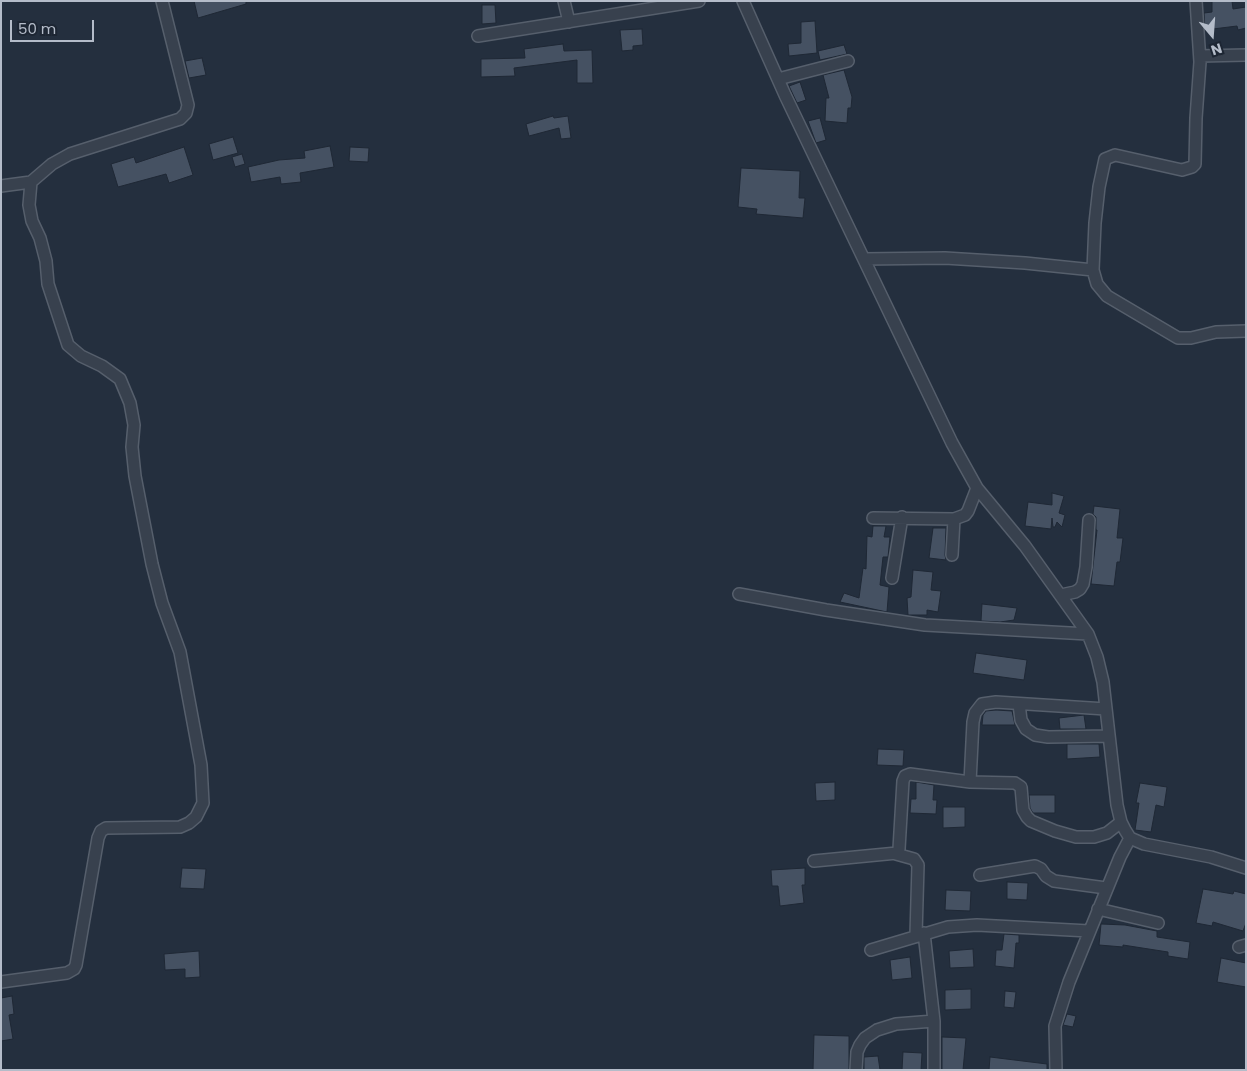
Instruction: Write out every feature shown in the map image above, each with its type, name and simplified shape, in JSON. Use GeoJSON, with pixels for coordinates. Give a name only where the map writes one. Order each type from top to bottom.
{"type":"FeatureCollection","features":[{"type":"Feature","properties":{"kind":"street"},"geometry":{"type":"LineString","coordinates":[[1,186],[30,182],[52,164],[70,154],[180,119],[186,113],[188,105],[162,1]]}},
{"type":"Feature","properties":{"kind":"street"},"geometry":{"type":"LineString","coordinates":[[564,1],[569,22]]}},
{"type":"Feature","properties":{"kind":"street"},"geometry":{"type":"LineString","coordinates":[[478,36],[699,1]]}},
{"type":"Feature","properties":{"kind":"street"},"geometry":{"type":"LineString","coordinates":[[743,1],[952,443],[977,488],[1025,546],[1088,634],[1099,665],[1117,805],[1121,822],[1130,838],[1144,844],[1211,857],[1246,868]]}},
{"type":"Feature","properties":{"kind":"street"},"geometry":{"type":"LineString","coordinates":[[1196,1],[1200,56],[1195,164],[1192,168],[1182,170],[1115,155],[1105,159],[1099,187],[1093,270],[1097,284],[1107,296],[1178,338],[1191,338],[1216,332],[1246,331]]}},
{"type":"Feature","properties":{"kind":"street"},"geometry":{"type":"LineString","coordinates":[[1200,56],[1246,55]]}},
{"type":"Feature","properties":{"kind":"street"},"geometry":{"type":"LineString","coordinates":[[778,78],[848,61]]}},
{"type":"Feature","properties":{"kind":"street"},"geometry":{"type":"LineString","coordinates":[[1,982],[67,973],[74,970],[98,838],[101,831],[106,828],[180,827],[196,817],[203,803],[201,765],[180,652],[162,603],[152,564],[135,476],[132,447],[134,425],[130,403],[120,379],[102,366],[81,356],[68,345],[48,284],[40,238],[32,221],[29,205],[30,182]]}},
{"type":"Feature","properties":{"kind":"street"},"geometry":{"type":"LineString","coordinates":[[864,259],[954,259],[1025,263],[1093,270]]}},
{"type":"Feature","properties":{"kind":"street"},"geometry":{"type":"LineString","coordinates":[[873,518],[902,517],[945,520],[965,515],[968,512],[977,488]]}},
{"type":"Feature","properties":{"kind":"street"},"geometry":{"type":"LineString","coordinates":[[892,578],[902,517]]}},
{"type":"Feature","properties":{"kind":"street"},"geometry":{"type":"LineString","coordinates":[[952,555],[954,518]]}},
{"type":"Feature","properties":{"kind":"street"},"geometry":{"type":"LineString","coordinates":[[1061,595],[1075,592],[1082,587],[1086,568],[1089,520]]}},
{"type":"Feature","properties":{"kind":"street"},"geometry":{"type":"LineString","coordinates":[[739,594],[925,625],[1088,634]]}},
{"type":"Feature","properties":{"kind":"street"},"geometry":{"type":"LineString","coordinates":[[970,782],[972,722],[982,704],[996,702],[1106,709]]}},
{"type":"Feature","properties":{"kind":"street"},"geometry":{"type":"LineString","coordinates":[[1019,704],[1021,720],[1026,729],[1035,735],[1048,737],[1109,736]]}},
{"type":"Feature","properties":{"kind":"street"},"geometry":{"type":"LineString","coordinates":[[896,854],[899,849],[903,781],[905,776],[913,774],[970,782],[999,782],[1018,785],[1021,787],[1026,817],[1055,831],[1076,837],[1094,837],[1107,833],[1121,822]]}},
{"type":"Feature","properties":{"kind":"street"},"geometry":{"type":"LineString","coordinates":[[1056,1070],[1055,1026],[1069,982],[1106,888],[1130,838]]}},
{"type":"Feature","properties":{"kind":"street"},"geometry":{"type":"LineString","coordinates":[[814,860],[896,854],[914,859],[918,865],[920,934],[934,1022],[934,1070]]}},
{"type":"Feature","properties":{"kind":"street"},"geometry":{"type":"LineString","coordinates":[[980,874],[1035,866],[1042,869],[1046,876],[1054,881],[1106,888]]}},
{"type":"Feature","properties":{"kind":"street"},"geometry":{"type":"LineString","coordinates":[[1098,909],[1158,923]]}},
{"type":"Feature","properties":{"kind":"street"},"geometry":{"type":"LineString","coordinates":[[871,950],[948,927],[977,925],[1089,931]]}},
{"type":"Feature","properties":{"kind":"street"},"geometry":{"type":"LineString","coordinates":[[856,1070],[857,1052],[860,1045],[865,1038],[877,1030],[896,1024],[934,1022]]}},
{"type":"Feature","properties":{"kind":"building"},"geometry":{"type":"Polygon","coordinates":[[[194,1],[246,1],[246,4],[198,18],[194,1]]]}},
{"type":"Feature","properties":{"kind":"building"},"geometry":{"type":"Polygon","coordinates":[[[1212,1],[1232,1],[1233,9],[1246,7],[1246,28],[1238,30],[1237,26],[1205,30],[1204,13],[1212,12],[1212,1]]]}},
{"type":"Feature","properties":{"kind":"building"},"geometry":{"type":"Polygon","coordinates":[[[482,5],[495,5],[496,23],[482,24],[482,5]]]}},
{"type":"Feature","properties":{"kind":"building"},"geometry":{"type":"Polygon","coordinates":[[[815,21],[817,53],[789,56],[788,44],[801,43],[801,22],[815,21]]]}},
{"type":"Feature","properties":{"kind":"building"},"geometry":{"type":"Polygon","coordinates":[[[642,29],[643,45],[633,46],[633,50],[622,51],[620,30],[642,29]]]}},
{"type":"Feature","properties":{"kind":"building"},"geometry":{"type":"Polygon","coordinates":[[[563,44],[564,51],[592,50],[593,83],[577,83],[577,60],[514,68],[515,76],[481,77],[481,59],[525,58],[524,49],[563,44]]]}},
{"type":"Feature","properties":{"kind":"building"},"geometry":{"type":"Polygon","coordinates":[[[844,45],[847,54],[820,60],[818,51],[844,45]]]}},
{"type":"Feature","properties":{"kind":"building"},"geometry":{"type":"Polygon","coordinates":[[[202,58],[206,75],[189,78],[185,61],[202,58]]]}},
{"type":"Feature","properties":{"kind":"building"},"geometry":{"type":"Polygon","coordinates":[[[844,70],[852,97],[851,108],[848,108],[847,123],[825,121],[826,98],[829,98],[823,75],[844,70]]]}},
{"type":"Feature","properties":{"kind":"building"},"geometry":{"type":"Polygon","coordinates":[[[800,82],[806,100],[797,103],[789,86],[800,82]]]}},
{"type":"Feature","properties":{"kind":"building"},"geometry":{"type":"Polygon","coordinates":[[[553,116],[554,118],[568,116],[571,138],[561,139],[559,128],[529,136],[526,124],[553,116]]]}},
{"type":"Feature","properties":{"kind":"building"},"geometry":{"type":"Polygon","coordinates":[[[820,118],[826,140],[816,143],[808,121],[820,118]]]}},
{"type":"Feature","properties":{"kind":"building"},"geometry":{"type":"Polygon","coordinates":[[[233,137],[238,153],[213,160],[209,144],[233,137]]]}},
{"type":"Feature","properties":{"kind":"building"},"geometry":{"type":"Polygon","coordinates":[[[330,146],[334,167],[300,173],[301,182],[281,184],[280,177],[251,182],[248,167],[279,160],[305,158],[304,151],[330,146]]]}},
{"type":"Feature","properties":{"kind":"building"},"geometry":{"type":"Polygon","coordinates":[[[184,147],[193,175],[169,183],[166,174],[118,187],[111,164],[134,157],[136,163],[184,147]]]}},
{"type":"Feature","properties":{"kind":"building"},"geometry":{"type":"Polygon","coordinates":[[[350,147],[369,148],[368,162],[349,161],[350,147]]]}},
{"type":"Feature","properties":{"kind":"building"},"geometry":{"type":"Polygon","coordinates":[[[242,154],[245,164],[235,167],[232,157],[242,154]]]}},
{"type":"Feature","properties":{"kind":"building"},"geometry":{"type":"Polygon","coordinates":[[[741,168],[800,171],[799,198],[805,198],[803,218],[756,214],[757,209],[738,207],[741,168]]]}},
{"type":"Feature","properties":{"kind":"building"},"geometry":{"type":"Polygon","coordinates":[[[1052,493],[1064,496],[1059,513],[1065,515],[1062,527],[1057,522],[1055,527],[1053,527],[1052,518],[1051,529],[1025,526],[1028,502],[1052,505],[1052,493]]]}},
{"type":"Feature","properties":{"kind":"building"},"geometry":{"type":"Polygon","coordinates":[[[1094,506],[1120,509],[1117,538],[1123,538],[1114,586],[1091,584],[1097,530],[1096,517],[1093,514],[1094,506]]]}},
{"type":"Feature","properties":{"kind":"building"},"geometry":{"type":"Polygon","coordinates":[[[873,526],[886,526],[884,537],[890,537],[888,557],[883,557],[880,585],[889,587],[887,612],[840,602],[844,593],[859,598],[863,568],[866,569],[867,536],[872,537],[873,526]]]}},
{"type":"Feature","properties":{"kind":"building"},"geometry":{"type":"Polygon","coordinates":[[[933,528],[946,528],[946,560],[929,558],[933,528]]]}},
{"type":"Feature","properties":{"kind":"building"},"geometry":{"type":"Polygon","coordinates":[[[913,570],[933,572],[931,590],[941,591],[938,612],[927,610],[927,615],[908,615],[907,598],[911,597],[913,570]]]}},
{"type":"Feature","properties":{"kind":"building"},"geometry":{"type":"Polygon","coordinates":[[[982,604],[1017,608],[1014,620],[1000,622],[981,621],[982,604]]]}},
{"type":"Feature","properties":{"kind":"building"},"geometry":{"type":"Polygon","coordinates":[[[976,653],[1027,660],[1024,680],[973,673],[976,653]]]}},
{"type":"Feature","properties":{"kind":"building"},"geometry":{"type":"Polygon","coordinates":[[[986,711],[1012,711],[1015,725],[982,725],[983,715],[986,711]]]}},
{"type":"Feature","properties":{"kind":"building"},"geometry":{"type":"Polygon","coordinates":[[[1084,715],[1086,729],[1060,729],[1059,718],[1084,715]]]}},
{"type":"Feature","properties":{"kind":"building"},"geometry":{"type":"Polygon","coordinates":[[[1067,744],[1099,744],[1100,757],[1067,759],[1067,744]]]}},
{"type":"Feature","properties":{"kind":"building"},"geometry":{"type":"Polygon","coordinates":[[[878,749],[904,750],[903,766],[877,765],[878,749]]]}},
{"type":"Feature","properties":{"kind":"building"},"geometry":{"type":"Polygon","coordinates":[[[835,782],[835,800],[816,801],[815,783],[835,782]]]}},
{"type":"Feature","properties":{"kind":"building"},"geometry":{"type":"Polygon","coordinates":[[[916,782],[934,785],[933,800],[937,800],[936,814],[910,813],[911,799],[916,799],[916,782]]]}},
{"type":"Feature","properties":{"kind":"building"},"geometry":{"type":"Polygon","coordinates":[[[1140,783],[1167,787],[1164,807],[1156,805],[1151,832],[1135,830],[1139,803],[1136,803],[1140,783]]]}},
{"type":"Feature","properties":{"kind":"building"},"geometry":{"type":"Polygon","coordinates":[[[1029,795],[1055,795],[1055,813],[1033,813],[1030,808],[1029,795]]]}},
{"type":"Feature","properties":{"kind":"building"},"geometry":{"type":"Polygon","coordinates":[[[943,807],[965,807],[965,827],[943,828],[943,807]]]}},
{"type":"Feature","properties":{"kind":"building"},"geometry":{"type":"Polygon","coordinates":[[[182,868],[206,869],[204,889],[180,888],[182,868]]]}},
{"type":"Feature","properties":{"kind":"building"},"geometry":{"type":"Polygon","coordinates":[[[805,868],[805,885],[802,885],[804,903],[780,906],[778,886],[772,886],[771,870],[805,868]]]}},
{"type":"Feature","properties":{"kind":"building"},"geometry":{"type":"Polygon","coordinates":[[[1007,882],[1028,883],[1027,900],[1007,899],[1007,882]]]}},
{"type":"Feature","properties":{"kind":"building"},"geometry":{"type":"Polygon","coordinates":[[[1203,889],[1233,894],[1234,891],[1246,894],[1246,923],[1243,931],[1213,922],[1212,926],[1196,923],[1203,889]]]}},
{"type":"Feature","properties":{"kind":"building"},"geometry":{"type":"Polygon","coordinates":[[[946,890],[971,891],[970,911],[945,910],[946,890]]]}},
{"type":"Feature","properties":{"kind":"building"},"geometry":{"type":"Polygon","coordinates":[[[1101,924],[1125,925],[1157,931],[1157,937],[1190,942],[1188,959],[1168,956],[1168,952],[1123,945],[1123,947],[1099,945],[1101,924]]]}},
{"type":"Feature","properties":{"kind":"building"},"geometry":{"type":"Polygon","coordinates":[[[1004,934],[1019,935],[1019,943],[1016,943],[1014,968],[995,966],[996,950],[1002,950],[1004,934]]]}},
{"type":"Feature","properties":{"kind":"building"},"geometry":{"type":"Polygon","coordinates":[[[973,949],[974,967],[950,968],[949,951],[973,949]]]}},
{"type":"Feature","properties":{"kind":"building"},"geometry":{"type":"Polygon","coordinates":[[[199,951],[200,977],[185,978],[185,969],[165,970],[164,954],[199,951]]]}},
{"type":"Feature","properties":{"kind":"building"},"geometry":{"type":"Polygon","coordinates":[[[910,957],[912,978],[892,980],[890,960],[910,957]]]}},
{"type":"Feature","properties":{"kind":"building"},"geometry":{"type":"Polygon","coordinates":[[[1221,958],[1246,963],[1246,987],[1217,982],[1221,958]]]}},
{"type":"Feature","properties":{"kind":"building"},"geometry":{"type":"Polygon","coordinates":[[[971,989],[971,1009],[945,1010],[945,990],[971,989]]]}},
{"type":"Feature","properties":{"kind":"building"},"geometry":{"type":"Polygon","coordinates":[[[1005,991],[1016,992],[1014,1008],[1004,1007],[1005,991]]]}},
{"type":"Feature","properties":{"kind":"building"},"geometry":{"type":"Polygon","coordinates":[[[12,996],[14,1014],[9,1015],[13,1039],[1,1041],[1,998],[12,996]]]}},
{"type":"Feature","properties":{"kind":"building"},"geometry":{"type":"Polygon","coordinates":[[[1067,1014],[1076,1016],[1073,1027],[1063,1025],[1067,1014]]]}},
{"type":"Feature","properties":{"kind":"building"},"geometry":{"type":"Polygon","coordinates":[[[814,1035],[849,1036],[849,1070],[813,1070],[814,1035]]]}},
{"type":"Feature","properties":{"kind":"building"},"geometry":{"type":"Polygon","coordinates":[[[942,1037],[966,1038],[963,1070],[942,1070],[942,1037]]]}},
{"type":"Feature","properties":{"kind":"building"},"geometry":{"type":"Polygon","coordinates":[[[903,1052],[922,1053],[921,1070],[902,1070],[903,1052]]]}},
{"type":"Feature","properties":{"kind":"building"},"geometry":{"type":"Polygon","coordinates":[[[878,1056],[880,1070],[864,1070],[864,1057],[878,1056]]]}},
{"type":"Feature","properties":{"kind":"building"},"geometry":{"type":"Polygon","coordinates":[[[990,1057],[1047,1064],[1047,1070],[989,1070],[990,1057]]]}}]}
